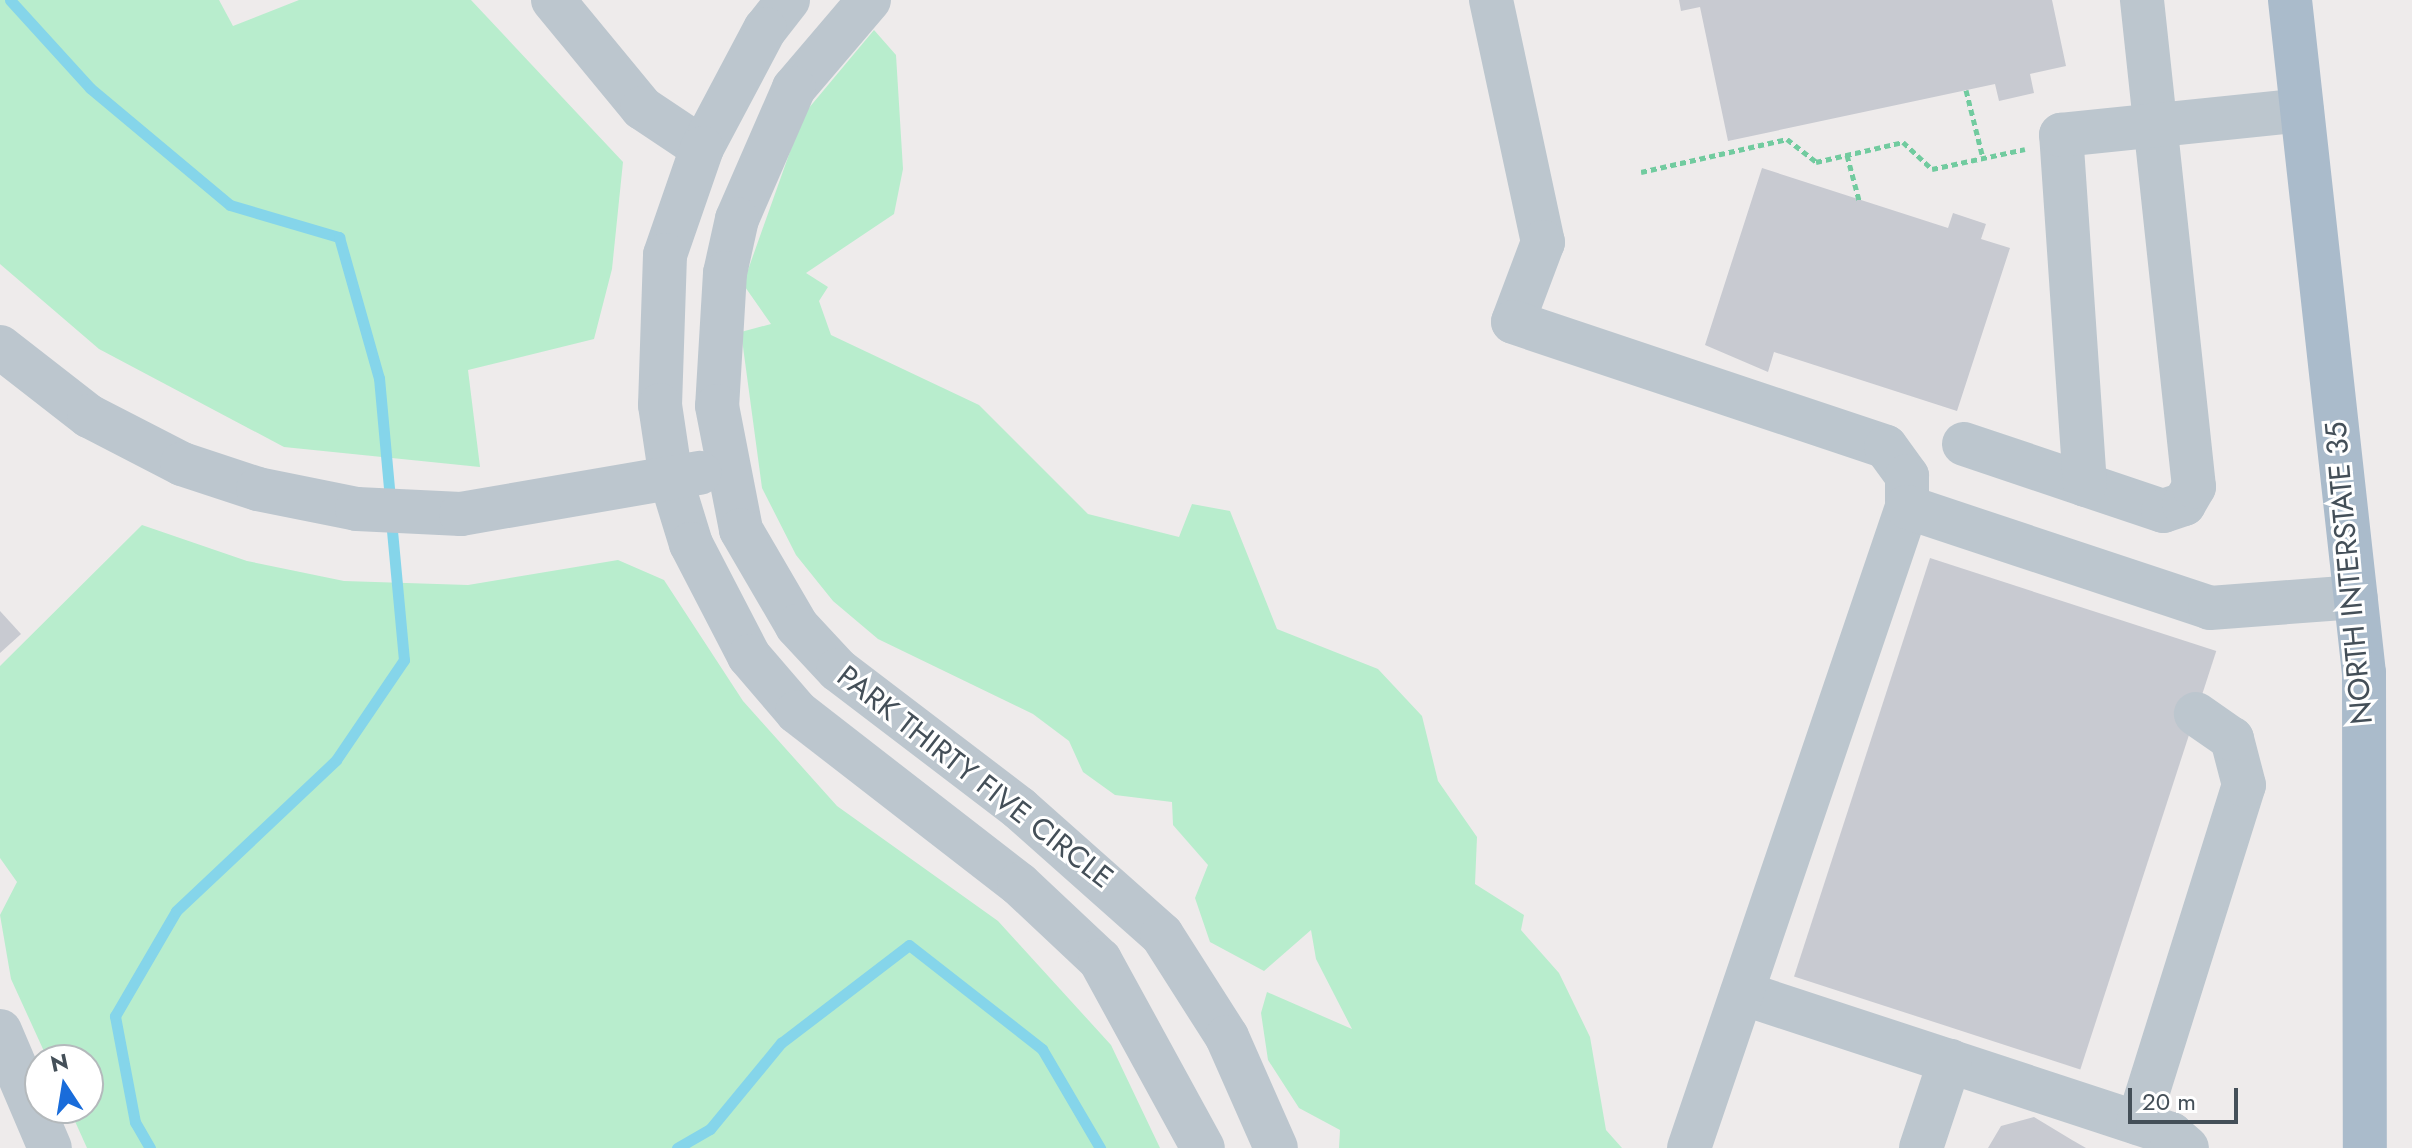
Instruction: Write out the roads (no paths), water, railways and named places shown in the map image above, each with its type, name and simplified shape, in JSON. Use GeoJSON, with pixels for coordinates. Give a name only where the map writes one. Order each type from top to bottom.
{"type":"FeatureCollection","features":[{"type":"Feature","properties":{"kind":"main road","name":"NORTH INTERSTATE 35"},"geometry":{"type":"LineString","coordinates":[[2290,0],[2364,673],[2365,1148]]}},
{"type":"Feature","properties":{"kind":"street"},"geometry":{"type":"LineString","coordinates":[[553,0],[642,108],[702,148]]}},
{"type":"Feature","properties":{"kind":"street","name":"PARK THIRTY FIVE CIRCLE"},"geometry":{"type":"LineString","coordinates":[[788,0],[702,148],[665,255],[660,405],[671,479],[717,601],[749,656],[797,712],[1069,931],[1100,960],[1203,1148]]}},
{"type":"Feature","properties":{"kind":"street","name":"PARK THIRTY FIVE CIRCLE"},"geometry":{"type":"LineString","coordinates":[[869,0],[794,88],[737,219],[719,342],[725,467],[741,530],[797,626],[887,712],[1115,887],[1195,977],[1276,1148]]}},
{"type":"Feature","properties":{"kind":"street"},"geometry":{"type":"LineString","coordinates":[[1491,0],[1543,242],[1513,322],[1886,447],[1907,476],[1907,507],[1689,1148]]}},
{"type":"Feature","properties":{"kind":"street"},"geometry":{"type":"LineString","coordinates":[[1964,444],[2163,511],[2184,504],[2194,487],[2158,124],[2142,0]]}},
{"type":"Feature","properties":{"kind":"street"},"geometry":{"type":"LineString","coordinates":[[2085,485],[2061,135],[2302,110]]}},
{"type":"Feature","properties":{"kind":"street"},"geometry":{"type":"LineString","coordinates":[[0,347],[89,416],[182,464],[258,489],[357,509],[461,514],[725,467]]}},
{"type":"Feature","properties":{"kind":"street"},"geometry":{"type":"LineString","coordinates":[[1907,507],[2210,608],[2356,597]]}},
{"type":"Feature","properties":{"kind":"street"},"geometry":{"type":"LineString","coordinates":[[2138,1123],[2244,785],[2232,739],[2196,714]]}},
{"type":"Feature","properties":{"kind":"street"},"geometry":{"type":"LineString","coordinates":[[1069,931],[1115,887]]}},
{"type":"Feature","properties":{"kind":"street"},"geometry":{"type":"LineString","coordinates":[[1742,993],[2138,1123],[2187,1148]]}},
{"type":"Feature","properties":{"kind":"street"},"geometry":{"type":"LineString","coordinates":[[0,1031],[50,1148]]}},
{"type":"Feature","properties":{"kind":"street"},"geometry":{"type":"LineString","coordinates":[[1921,1148],[1950,1061]]}},
{"type":"Feature","properties":{"kind":"waterway"},"geometry":{"type":"LineString","coordinates":[[10,0],[90,88],[230,205],[339,237],[379,378],[390,500]]}},
{"type":"Feature","properties":{"kind":"waterway"},"geometry":{"type":"LineString","coordinates":[[150,1148],[135,1122],[115,1016],[176,911],[336,760],[404,660],[391,521]]}},
{"type":"Feature","properties":{"kind":"waterway"},"geometry":{"type":"LineString","coordinates":[[677,1148],[710,1129],[781,1043],[909,945],[1042,1049],[1100,1148]]}}]}
